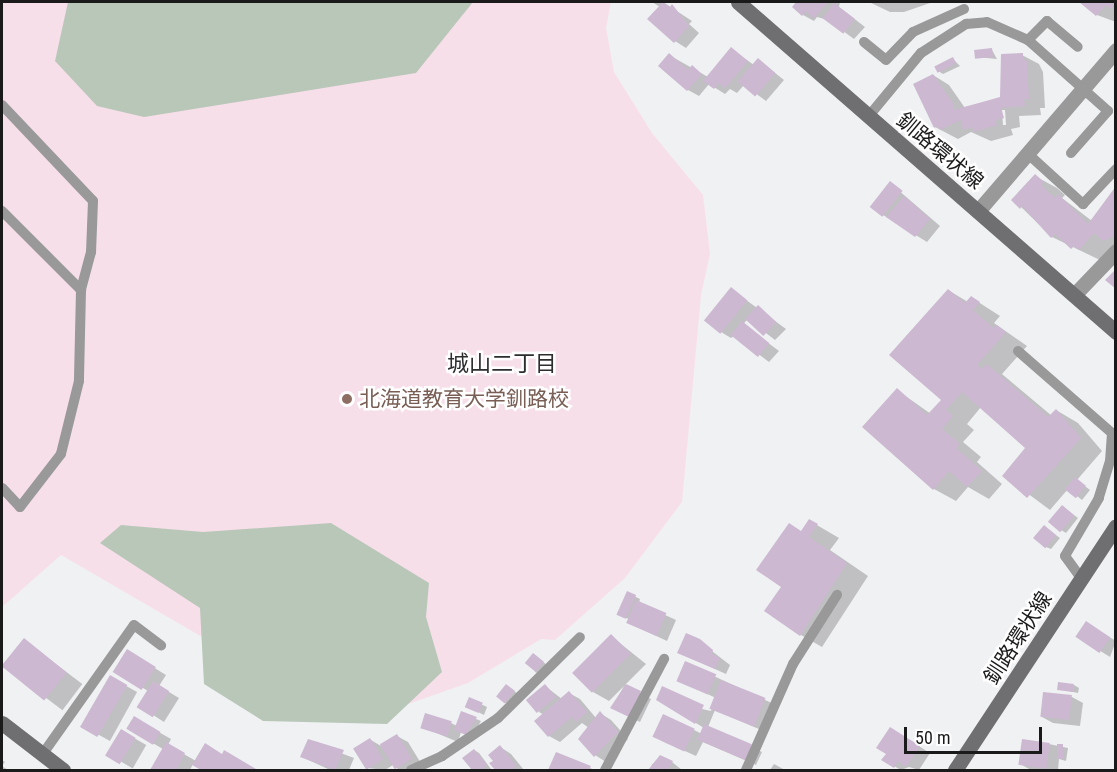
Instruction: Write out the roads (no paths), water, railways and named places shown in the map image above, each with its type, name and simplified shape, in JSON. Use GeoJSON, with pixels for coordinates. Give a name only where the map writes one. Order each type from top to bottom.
{"type":"FeatureCollection","features":[{"type":"Feature","properties":{"kind":"street","name":"釧路環状線"},"geometry":{"type":"LineString","coordinates":[[738,2],[1116,332]]}},
{"type":"Feature","properties":{"kind":"street"},"geometry":{"type":"LineString","coordinates":[[978,211],[1116,50]]}},
{"type":"Feature","properties":{"kind":"street"},"geometry":{"type":"LineString","coordinates":[[1074,295],[1116,251]]}},
{"type":"Feature","properties":{"kind":"street","name":"釧路環状線"},"geometry":{"type":"LineString","coordinates":[[955,771],[1116,526]]}},
{"type":"Feature","properties":{"kind":"street"},"geometry":{"type":"LineString","coordinates":[[2,723],[63,771]]}},
{"type":"Feature","properties":{"kind":"lane"},"geometry":{"type":"LineString","coordinates":[[864,42],[886,60],[913,32],[964,5],[966,24]]}},
{"type":"Feature","properties":{"kind":"lane"},"geometry":{"type":"LineString","coordinates":[[1028,40],[1047,21],[1078,47]]}},
{"type":"Feature","properties":{"kind":"lane"},"geometry":{"type":"LineString","coordinates":[[868,117],[921,53],[966,24],[987,22],[1028,40],[1108,111],[1071,153]]}},
{"type":"Feature","properties":{"kind":"lane"},"geometry":{"type":"LineString","coordinates":[[2,105],[93,201],[91,252],[81,290],[79,381],[61,454],[20,507],[2,488]]}},
{"type":"Feature","properties":{"kind":"lane"},"geometry":{"type":"LineString","coordinates":[[1027,153],[1083,204],[1116,169]]}},
{"type":"Feature","properties":{"kind":"lane"},"geometry":{"type":"LineString","coordinates":[[2,211],[81,290]]}},
{"type":"Feature","properties":{"kind":"lane"},"geometry":{"type":"LineString","coordinates":[[1018,351],[1112,433],[1110,461],[1099,498],[1065,556],[1082,579]]}},
{"type":"Feature","properties":{"kind":"lane"},"geometry":{"type":"LineString","coordinates":[[746,771],[793,664],[837,595]]}},
{"type":"Feature","properties":{"kind":"lane"},"geometry":{"type":"LineString","coordinates":[[42,755],[134,625],[160,645]]}},
{"type":"Feature","properties":{"kind":"lane"},"geometry":{"type":"LineString","coordinates":[[411,771],[442,756],[498,718],[580,637]]}},
{"type":"Feature","properties":{"kind":"lane"},"geometry":{"type":"LineString","coordinates":[[605,771],[664,659]]}},
{"type":"Feature","properties":{"kind":"place","name":"北海道教育大学釧路校"},"geometry":{"type":"Point","coordinates":[347,399]}},
{"type":"Feature","properties":{"kind":"district","name":"城山二丁目"},"geometry":{"type":"Point","coordinates":[502,364]}}]}
